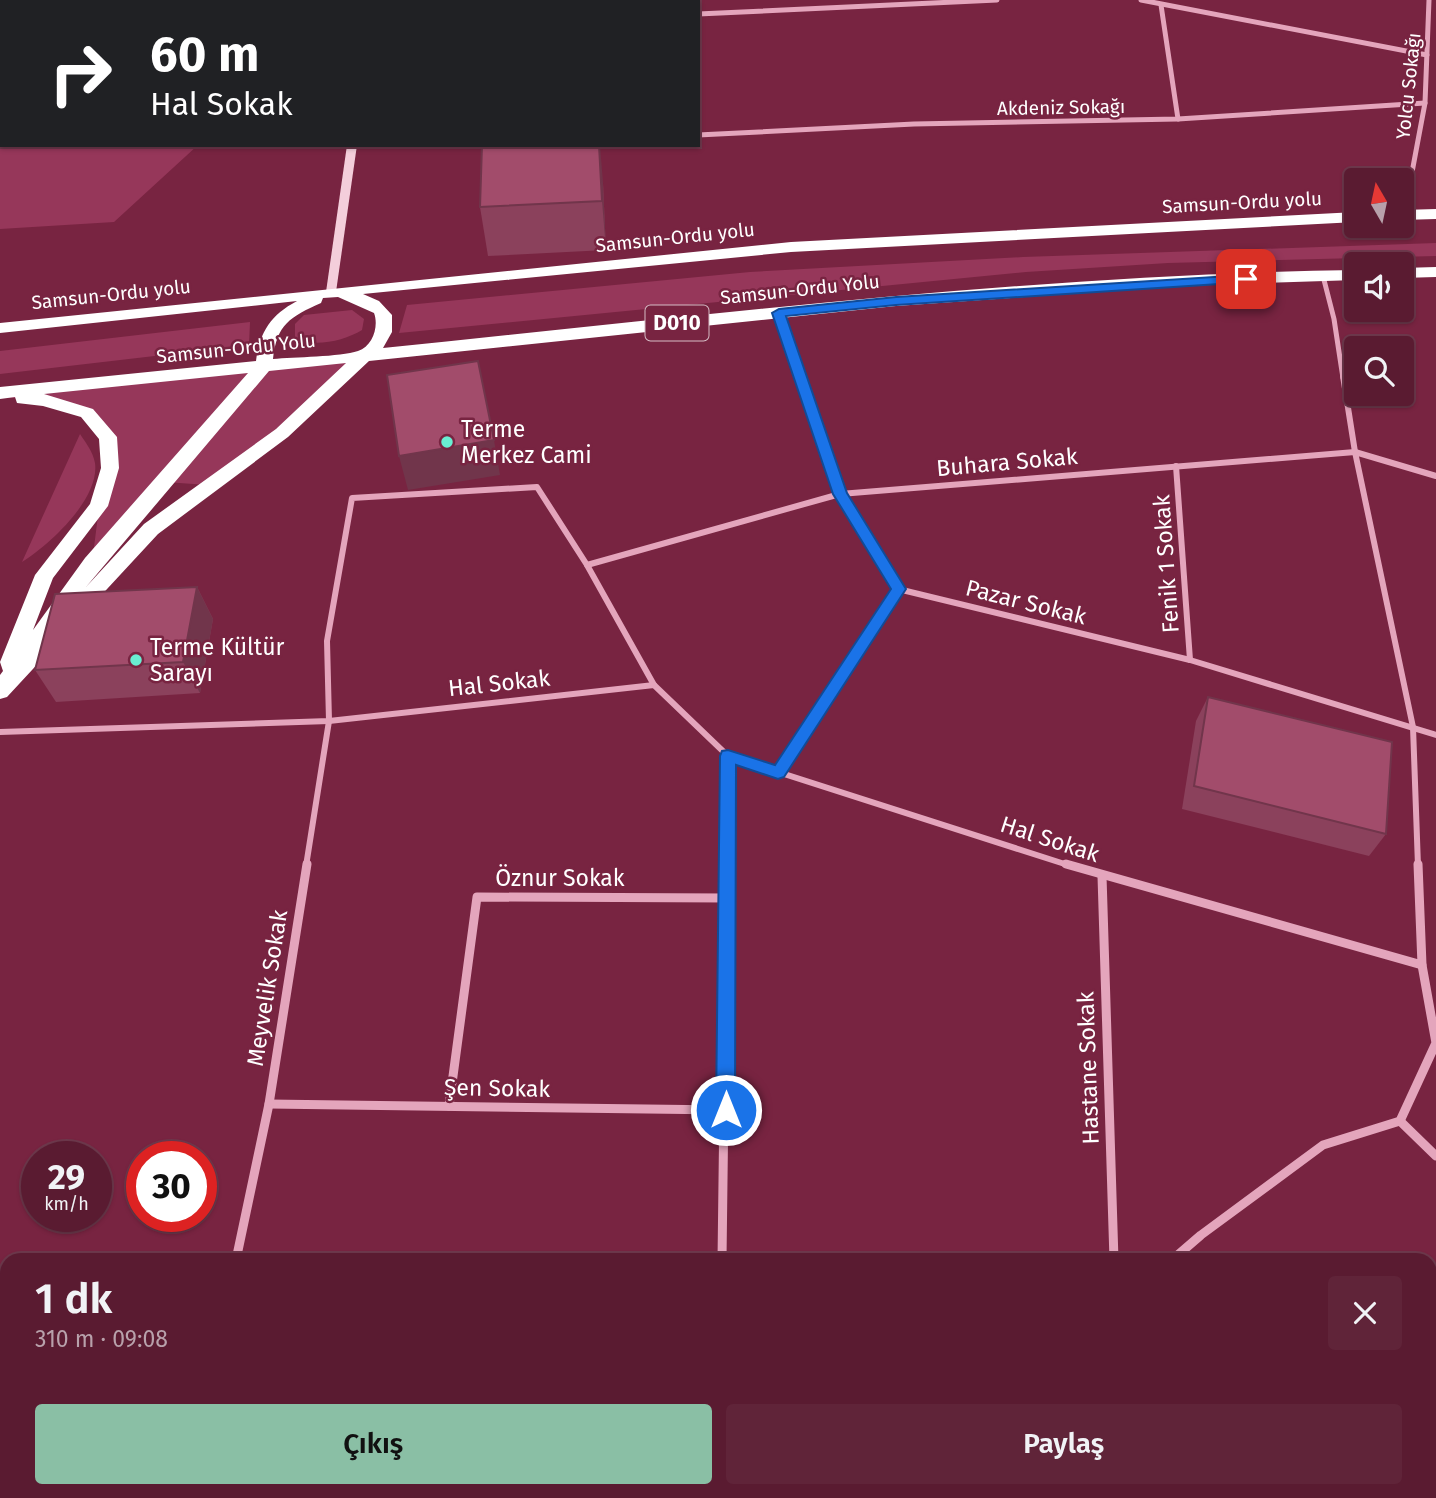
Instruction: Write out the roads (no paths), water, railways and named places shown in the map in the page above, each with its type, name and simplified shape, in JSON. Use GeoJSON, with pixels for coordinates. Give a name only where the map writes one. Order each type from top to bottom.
{"type":"FeatureCollection","features":[{"type":"Feature","properties":{"kind":"highway"},"geometry":{"type":"LineString","coordinates":[[1414,215],[1436,214]]}},
{"type":"Feature","properties":{"kind":"highway","name":"Samsun-Ordu yolu"},"geometry":{"type":"LineString","coordinates":[[0,328],[791,247],[1344,218]]}},
{"type":"Feature","properties":{"kind":"highway"},"geometry":{"type":"LineString","coordinates":[[1414,273],[1436,272]]}},
{"type":"Feature","properties":{"kind":"highway","name":"Samsun-Ordu Yolu"},"geometry":{"type":"LineString","coordinates":[[0,395],[896,301],[1154,283],[1344,275]]}},
{"type":"Feature","properties":{"kind":"highway"},"geometry":{"type":"LineString","coordinates":[[331,292],[368,301],[384,313],[386,329],[365,356],[282,433],[151,529],[0,690],[92,564],[264,366],[270,329],[279,317],[331,292]]}},
{"type":"Feature","properties":{"kind":"highway"},"geometry":{"type":"LineString","coordinates":[[0,395],[43,400],[87,413],[108,436],[110,468],[99,506],[45,575],[0,690]]}},
{"type":"Feature","properties":{"kind":"street"},"geometry":{"type":"LineString","coordinates":[[700,14],[997,0]]}},
{"type":"Feature","properties":{"kind":"street"},"geometry":{"type":"LineString","coordinates":[[1141,0],[1427,55]]}},
{"type":"Feature","properties":{"kind":"street"},"geometry":{"type":"LineString","coordinates":[[1161,5],[1168,0]]}},
{"type":"Feature","properties":{"kind":"street","name":"Yolcu Sokağı"},"geometry":{"type":"LineString","coordinates":[[1412,168],[1425,103],[1429,0]]}},
{"type":"Feature","properties":{"kind":"street"},"geometry":{"type":"LineString","coordinates":[[1161,5],[1178,120]]}},
{"type":"Feature","properties":{"kind":"street","name":"Akdeniz Sokağı"},"geometry":{"type":"LineString","coordinates":[[700,135],[914,124],[1178,120],[1425,103]]}},
{"type":"Feature","properties":{"kind":"street"},"geometry":{"type":"LineString","coordinates":[[331,292],[352,147]]}},
{"type":"Feature","properties":{"kind":"street"},"geometry":{"type":"LineString","coordinates":[[1180,1253],[1323,1145],[1400,1121],[1436,1043],[1422,965],[1413,727],[1355,452],[1335,319],[1324,276]]}},
{"type":"Feature","properties":{"kind":"street"},"geometry":{"type":"LineString","coordinates":[[778,772],[898,589],[840,494],[779,313]]}},
{"type":"Feature","properties":{"kind":"street","name":"Buhara Sokak"},"geometry":{"type":"LineString","coordinates":[[587,565],[840,494],[1355,452],[1436,476]]}},
{"type":"Feature","properties":{"kind":"street","name":"Fenik 1 Sokak"},"geometry":{"type":"LineString","coordinates":[[1176,466],[1190,660]]}},
{"type":"Feature","properties":{"kind":"street","name":"Meyvelik Sokak"},"geometry":{"type":"LineString","coordinates":[[237,1253],[269,1104],[329,721],[327,641],[352,498],[537,487],[587,565]]}},
{"type":"Feature","properties":{"kind":"street"},"geometry":{"type":"LineString","coordinates":[[587,565],[654,685]]}},
{"type":"Feature","properties":{"kind":"street","name":"Pazar Sokak"},"geometry":{"type":"LineString","coordinates":[[898,589],[1190,660],[1436,735]]}},
{"type":"Feature","properties":{"kind":"street","name":"Hal Sokak"},"geometry":{"type":"LineString","coordinates":[[0,732],[329,721],[654,685],[728,756],[1102,876],[1422,965]]}},
{"type":"Feature","properties":{"kind":"street"},"geometry":{"type":"LineString","coordinates":[[722,1253],[726,1110],[728,756]]}},
{"type":"Feature","properties":{"kind":"street","name":"Hastane Sokak"},"geometry":{"type":"LineString","coordinates":[[1102,876],[1114,1253]]}},
{"type":"Feature","properties":{"kind":"street","name":"Öznur Sokak"},"geometry":{"type":"LineString","coordinates":[[449,1106],[477,897],[727,898]]}},
{"type":"Feature","properties":{"kind":"street","name":"Şen Sokak"},"geometry":{"type":"LineString","coordinates":[[269,1104],[726,1110]]}},
{"type":"Feature","properties":{"kind":"street"},"geometry":{"type":"LineString","coordinates":[[1400,1121],[1436,1156]]}},
{"type":"Feature","properties":{"kind":"place","name":"Terme Merkez Cami"},"geometry":{"type":"Point","coordinates":[447,442]}},
{"type":"Feature","properties":{"kind":"place","name":"Terme Kültür Sarayı"},"geometry":{"type":"Point","coordinates":[136,660]}}]}
